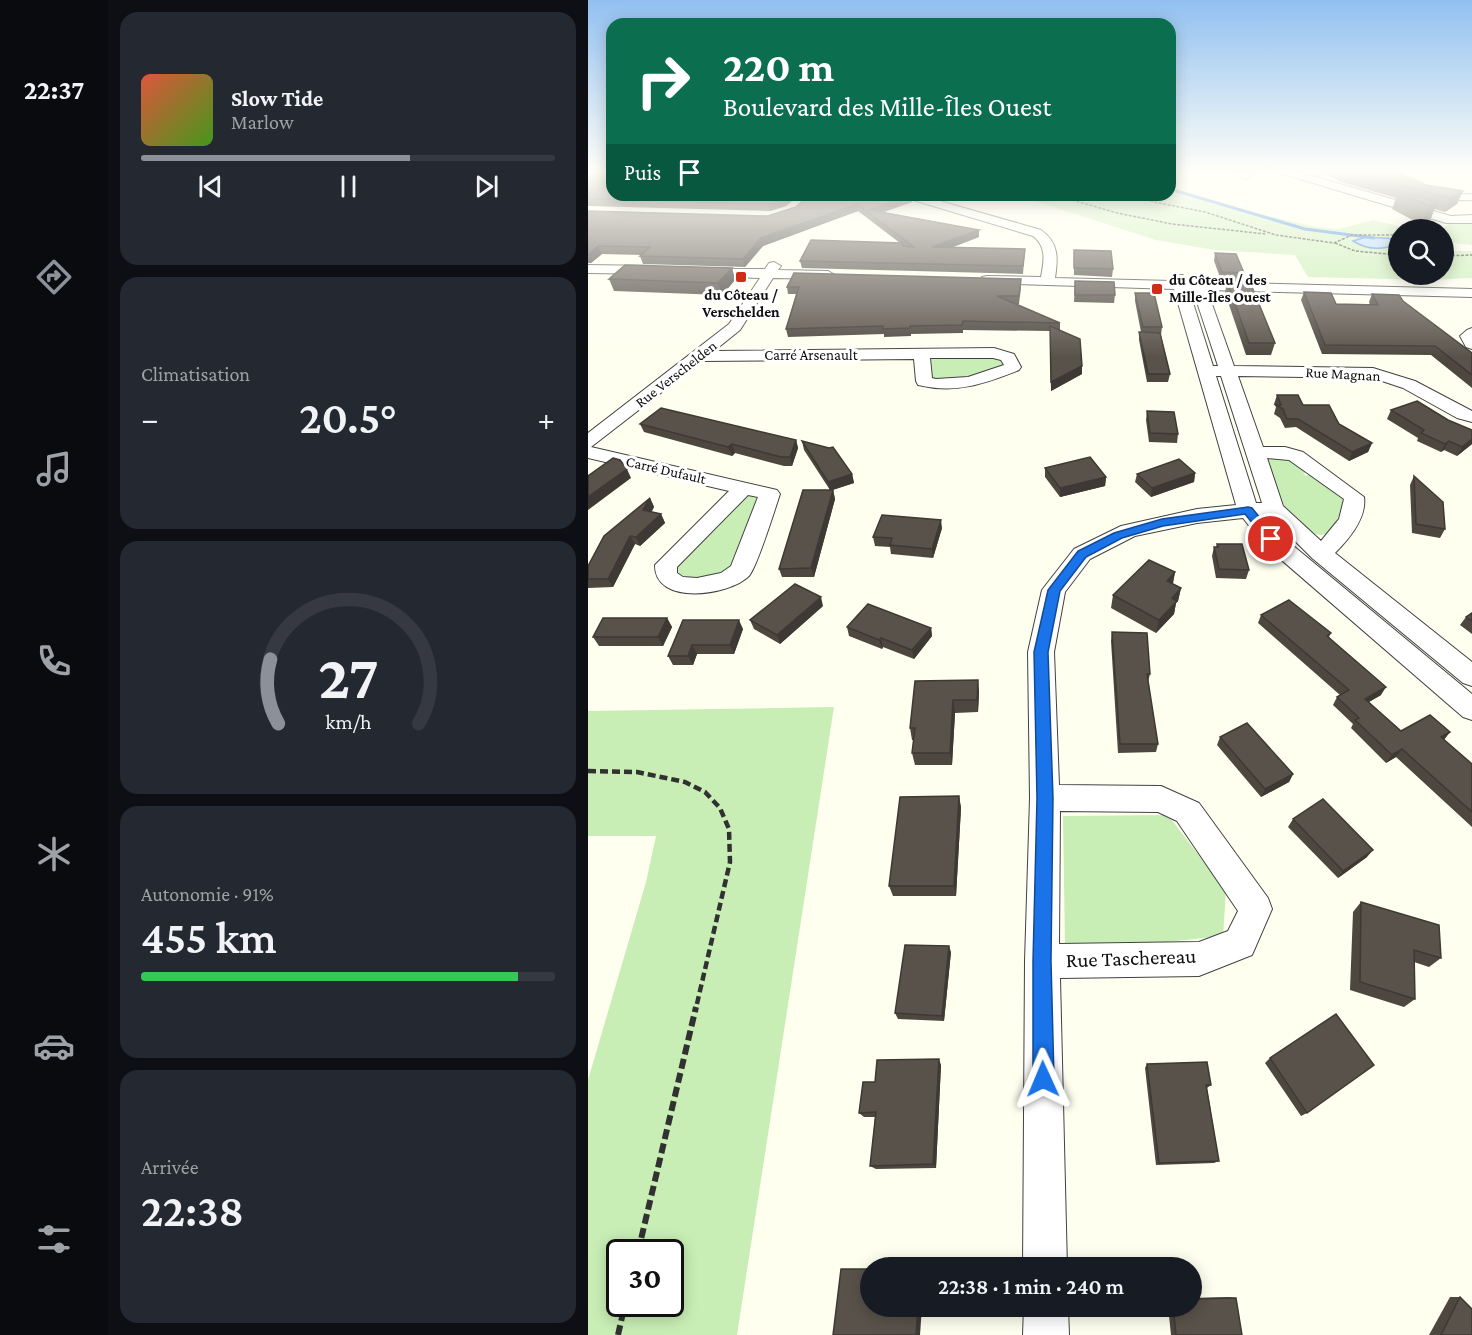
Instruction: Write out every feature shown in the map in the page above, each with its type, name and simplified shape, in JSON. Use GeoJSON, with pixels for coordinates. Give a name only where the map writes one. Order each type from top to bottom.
{"type":"FeatureCollection","features":[{"type":"Feature","properties":{"kind":"street"},"geometry":{"type":"LineString","coordinates":[[1038,233],[1045,238],[1052,249],[1048,278]]}},
{"type":"Feature","properties":{"kind":"street"},"geometry":{"type":"LineString","coordinates":[[588,261],[616,266]]}},
{"type":"Feature","properties":{"kind":"street"},"geometry":{"type":"LineString","coordinates":[[596,282],[616,266]]}},
{"type":"Feature","properties":{"kind":"street"},"geometry":{"type":"LineString","coordinates":[[588,268],[616,266],[843,272]]}},
{"type":"Feature","properties":{"kind":"street","name":"Rue Verschelden"},"geometry":{"type":"LineString","coordinates":[[588,442],[735,327],[772,270]]}},
{"type":"Feature","properties":{"kind":"street"},"geometry":{"type":"LineString","coordinates":[[976,276],[1178,282],[1472,284]]}},
{"type":"Feature","properties":{"kind":"street"},"geometry":{"type":"LineString","coordinates":[[1178,282],[1204,371],[1261,509],[1271,539],[1472,709]]}},
{"type":"Feature","properties":{"kind":"street"},"geometry":{"type":"LineString","coordinates":[[1197,282],[1472,293]]}},
{"type":"Feature","properties":{"kind":"street"},"geometry":{"type":"LineString","coordinates":[[1197,282],[1254,452],[1261,509]]}},
{"type":"Feature","properties":{"kind":"street"},"geometry":{"type":"LineString","coordinates":[[1472,333],[1468,336],[1472,344]]}},
{"type":"Feature","properties":{"kind":"street","name":"Carré Arsenault"},"geometry":{"type":"LineString","coordinates":[[700,356],[994,353],[1008,357],[1013,367],[968,384],[939,386],[924,381],[922,354]]}},
{"type":"Feature","properties":{"kind":"street","name":"Rue Magnan"},"geometry":{"type":"LineString","coordinates":[[1204,371],[1373,373],[1393,376],[1409,382],[1472,417]]}},
{"type":"Feature","properties":{"kind":"street","name":"Carré Dufault"},"geometry":{"type":"LineString","coordinates":[[588,452],[744,487],[770,494],[741,570],[728,579],[697,586],[678,584],[666,576],[666,565],[744,487]]}},
{"type":"Feature","properties":{"kind":"street"},"geometry":{"type":"LineString","coordinates":[[1254,452],[1286,453],[1296,456],[1354,497],[1354,507],[1337,540],[1331,547],[1320,553]]}},
{"type":"Feature","properties":{"kind":"street"},"geometry":{"type":"LineString","coordinates":[[1261,509],[1291,527],[1472,676]]}},
{"type":"Feature","properties":{"kind":"street","name":"Rue Taschereau"},"geometry":{"type":"LineString","coordinates":[[1045,1257],[1042,961],[1045,798],[1041,652],[1054,590],[1082,554],[1129,531],[1177,520],[1261,509]]}},
{"type":"Feature","properties":{"kind":"street","name":"Rue Taschereau"},"geometry":{"type":"LineString","coordinates":[[1042,961],[1199,959],[1240,943],[1256,909],[1188,812],[1161,799],[1045,798]]}},
{"type":"Feature","properties":{"kind":"street"},"geometry":{"type":"LineString","coordinates":[[1046,1317],[1046,1335]]}},
{"type":"Feature","properties":{"kind":"path"},"geometry":{"type":"LineString","coordinates":[[1260,233],[1334,243],[1355,251],[1388,254]]}},
{"type":"Feature","properties":{"kind":"path"},"geometry":{"type":"LineString","coordinates":[[1271,233],[1276,235]]}},
{"type":"Feature","properties":{"kind":"path"},"geometry":{"type":"LineString","coordinates":[[1334,243],[1352,235],[1388,235]]}},
{"type":"Feature","properties":{"kind":"path"},"geometry":{"type":"LineString","coordinates":[[1454,256],[1472,255]]}},
{"type":"Feature","properties":{"kind":"path"},"geometry":{"type":"LineString","coordinates":[[588,771],[651,773],[694,784],[719,806],[726,822],[730,841],[730,858],[724,890],[641,1239]]}},
{"type":"Feature","properties":{"kind":"path"},"geometry":{"type":"LineString","coordinates":[[618,1335],[623,1317]]}},
{"type":"Feature","properties":{"kind":"green space"},"geometry":{"type":"Polygon","coordinates":[[[1135,233],[1388,233],[1388,238],[1366,237],[1353,241],[1361,246],[1388,245],[1388,279],[1308,277],[1295,255],[1215,250],[1156,240],[1135,233]]]}},
{"type":"Feature","properties":{"kind":"green space"},"geometry":{"type":"Polygon","coordinates":[[[1454,233],[1472,233],[1472,245],[1454,243],[1454,233]]]}},
{"type":"Feature","properties":{"kind":"green space"},"geometry":{"type":"Polygon","coordinates":[[[1454,251],[1472,251],[1472,278],[1454,279],[1454,251]]]}},
{"type":"Feature","properties":{"kind":"green space"},"geometry":{"type":"Polygon","coordinates":[[[994,355],[1009,366],[980,377],[951,382],[931,377],[927,356],[994,355]]]}},
{"type":"Feature","properties":{"kind":"green space"},"geometry":{"type":"Polygon","coordinates":[[[1270,458],[1290,460],[1307,472],[1303,473],[1306,476],[1310,474],[1344,499],[1337,520],[1327,533],[1315,534],[1301,525],[1289,512],[1274,485],[1266,460],[1270,458]]]}},
{"type":"Feature","properties":{"kind":"green space"},"geometry":{"type":"Polygon","coordinates":[[[742,496],[754,496],[760,500],[735,569],[697,579],[689,578],[673,570],[742,496]]]}},
{"type":"Feature","properties":{"kind":"green space"},"geometry":{"type":"Polygon","coordinates":[[[834,707],[737,1335],[588,1335],[588,1080],[646,882],[656,836],[588,836],[588,711],[834,707]]]}},
{"type":"Feature","properties":{"kind":"green space"},"geometry":{"type":"Polygon","coordinates":[[[1168,815],[1226,891],[1223,936],[1148,944],[1065,946],[1063,816],[1168,815]]]}},
{"type":"Feature","properties":{"kind":"water"},"geometry":{"type":"Polygon","coordinates":[[[1366,237],[1388,238],[1388,247],[1375,248],[1353,241],[1366,237]]]}},
{"type":"Feature","properties":{"kind":"building"},"geometry":{"type":"Polygon","coordinates":[[[588,233],[774,233],[761,238],[743,259],[640,256],[650,247],[598,246],[588,255],[588,233]]]}},
{"type":"Feature","properties":{"kind":"building"},"geometry":{"type":"Polygon","coordinates":[[[896,233],[970,233],[932,247],[1025,249],[1023,266],[800,261],[811,240],[902,243],[903,246],[914,247],[896,233]]]}},
{"type":"Feature","properties":{"kind":"building"},"geometry":{"type":"Polygon","coordinates":[[[1074,250],[1111,251],[1113,269],[1074,268],[1074,250]]]}},
{"type":"Feature","properties":{"kind":"building"},"geometry":{"type":"Polygon","coordinates":[[[1215,253],[1236,254],[1244,273],[1222,272],[1215,253]]]}},
{"type":"Feature","properties":{"kind":"building"},"geometry":{"type":"Polygon","coordinates":[[[625,265],[732,268],[718,283],[609,279],[625,265]]]}},
{"type":"Feature","properties":{"kind":"building"},"geometry":{"type":"Polygon","coordinates":[[[794,273],[1021,279],[1019,296],[997,296],[1060,323],[963,321],[962,325],[910,326],[910,328],[883,329],[883,326],[786,329],[799,287],[787,287],[794,273]]]}},
{"type":"Feature","properties":{"kind":"building"},"geometry":{"type":"Polygon","coordinates":[[[1075,281],[1114,282],[1115,295],[1075,295],[1075,281]]]}},
{"type":"Feature","properties":{"kind":"building"},"geometry":{"type":"Polygon","coordinates":[[[1227,281],[1250,282],[1275,343],[1249,343],[1227,281]]]}},
{"type":"Feature","properties":{"kind":"building"},"geometry":{"type":"Polygon","coordinates":[[[1304,292],[1331,293],[1336,304],[1378,305],[1372,294],[1399,295],[1403,301],[1472,353],[1472,375],[1435,346],[1325,345],[1304,292]]]}},
{"type":"Feature","properties":{"kind":"building"},"geometry":{"type":"Polygon","coordinates":[[[1135,293],[1154,293],[1162,327],[1143,327],[1135,293]]]}},
{"type":"Feature","properties":{"kind":"building"},"geometry":{"type":"Polygon","coordinates":[[[1050,326],[1080,339],[1082,366],[1051,382],[1050,326]]]}},
{"type":"Feature","properties":{"kind":"building"},"geometry":{"type":"Polygon","coordinates":[[[1139,332],[1160,333],[1170,374],[1148,374],[1139,332]]]}},
{"type":"Feature","properties":{"kind":"building"},"geometry":{"type":"Polygon","coordinates":[[[1277,395],[1298,395],[1303,405],[1329,405],[1339,424],[1372,443],[1352,452],[1298,419],[1287,419],[1283,409],[1276,405],[1281,405],[1277,395]]]}},
{"type":"Feature","properties":{"kind":"building"},"geometry":{"type":"Polygon","coordinates":[[[1417,401],[1448,420],[1472,430],[1472,439],[1462,447],[1449,441],[1445,444],[1421,433],[1424,430],[1391,410],[1417,401]]]}},
{"type":"Feature","properties":{"kind":"building"},"geometry":{"type":"Polygon","coordinates":[[[661,408],[796,440],[790,457],[781,457],[732,444],[728,447],[640,424],[661,408]]]}},
{"type":"Feature","properties":{"kind":"building"},"geometry":{"type":"Polygon","coordinates":[[[1147,411],[1174,412],[1178,434],[1150,433],[1147,411]]]}},
{"type":"Feature","properties":{"kind":"building"},"geometry":{"type":"Polygon","coordinates":[[[802,441],[833,447],[852,474],[828,482],[802,441]]]}},
{"type":"Feature","properties":{"kind":"building"},"geometry":{"type":"Polygon","coordinates":[[[1090,457],[1106,477],[1060,488],[1045,468],[1090,457]]]}},
{"type":"Feature","properties":{"kind":"building"},"geometry":{"type":"Polygon","coordinates":[[[613,458],[620,460],[627,469],[588,497],[588,476],[613,458]]]}},
{"type":"Feature","properties":{"kind":"building"},"geometry":{"type":"Polygon","coordinates":[[[1179,459],[1195,473],[1152,488],[1137,474],[1179,459]]]}},
{"type":"Feature","properties":{"kind":"building"},"geometry":{"type":"Polygon","coordinates":[[[1414,476],[1443,502],[1445,529],[1416,524],[1414,476]]]}},
{"type":"Feature","properties":{"kind":"building"},"geometry":{"type":"Polygon","coordinates":[[[803,490],[833,490],[811,568],[779,569],[803,490]]]}},
{"type":"Feature","properties":{"kind":"building"},"geometry":{"type":"Polygon","coordinates":[[[650,498],[643,510],[661,514],[636,537],[630,536],[608,579],[588,579],[588,566],[604,536],[650,498]]]}},
{"type":"Feature","properties":{"kind":"building"},"geometry":{"type":"Polygon","coordinates":[[[882,515],[941,520],[932,549],[890,545],[892,538],[873,537],[882,515]]]}},
{"type":"Feature","properties":{"kind":"building"},"geometry":{"type":"Polygon","coordinates":[[[1217,544],[1242,544],[1249,570],[1219,569],[1214,547],[1218,547],[1217,544]]]}},
{"type":"Feature","properties":{"kind":"building"},"geometry":{"type":"Polygon","coordinates":[[[1149,560],[1175,572],[1167,581],[1181,588],[1172,598],[1177,601],[1159,620],[1113,595],[1149,560]]]}},
{"type":"Feature","properties":{"kind":"building"},"geometry":{"type":"Polygon","coordinates":[[[795,584],[821,597],[777,635],[750,620],[795,584]]]}},
{"type":"Feature","properties":{"kind":"building"},"geometry":{"type":"Polygon","coordinates":[[[1289,600],[1331,633],[1327,636],[1386,687],[1365,699],[1401,731],[1430,715],[1450,732],[1441,737],[1472,764],[1472,812],[1402,749],[1392,755],[1355,720],[1359,718],[1337,697],[1349,690],[1261,615],[1289,600]]]}},
{"type":"Feature","properties":{"kind":"building"},"geometry":{"type":"Polygon","coordinates":[[[868,604],[931,628],[912,650],[847,627],[868,604]]]}},
{"type":"Feature","properties":{"kind":"building"},"geometry":{"type":"Polygon","coordinates":[[[1472,613],[1472,621],[1466,617],[1472,613]]]}},
{"type":"Feature","properties":{"kind":"building"},"geometry":{"type":"Polygon","coordinates":[[[603,618],[667,618],[658,637],[593,637],[603,618]]]}},
{"type":"Feature","properties":{"kind":"building"},"geometry":{"type":"Polygon","coordinates":[[[683,620],[739,620],[730,645],[692,645],[688,656],[668,656],[683,620]]]}},
{"type":"Feature","properties":{"kind":"building"},"geometry":{"type":"Polygon","coordinates":[[[1112,632],[1147,633],[1150,674],[1147,674],[1158,744],[1120,744],[1112,632]]]}},
{"type":"Feature","properties":{"kind":"building"},"geometry":{"type":"Polygon","coordinates":[[[978,680],[977,700],[953,700],[950,753],[912,753],[915,728],[910,728],[915,681],[978,680]]]}},
{"type":"Feature","properties":{"kind":"building"},"geometry":{"type":"Polygon","coordinates":[[[1247,723],[1293,774],[1265,789],[1220,737],[1247,723]]]}},
{"type":"Feature","properties":{"kind":"building"},"geometry":{"type":"Polygon","coordinates":[[[959,796],[954,886],[889,886],[900,797],[959,796]]]}},
{"type":"Feature","properties":{"kind":"building"},"geometry":{"type":"Polygon","coordinates":[[[1323,799],[1373,850],[1343,871],[1293,819],[1323,799]]]}},
{"type":"Feature","properties":{"kind":"building"},"geometry":{"type":"Polygon","coordinates":[[[1361,902],[1439,925],[1441,958],[1414,950],[1415,999],[1360,982],[1361,902]]]}},
{"type":"Feature","properties":{"kind":"building"},"geometry":{"type":"Polygon","coordinates":[[[905,945],[949,946],[942,1016],[895,1013],[905,945]]]}},
{"type":"Feature","properties":{"kind":"building"},"geometry":{"type":"Polygon","coordinates":[[[1336,1014],[1374,1065],[1307,1113],[1270,1058],[1336,1014]]]}},
{"type":"Feature","properties":{"kind":"building"},"geometry":{"type":"Polygon","coordinates":[[[939,1059],[933,1164],[870,1166],[876,1112],[859,1113],[863,1082],[875,1082],[877,1060],[939,1059]]]}},
{"type":"Feature","properties":{"kind":"building"},"geometry":{"type":"Polygon","coordinates":[[[1207,1062],[1211,1085],[1206,1085],[1219,1161],[1159,1163],[1147,1064],[1207,1062]]]}},
{"type":"Feature","properties":{"kind":"building"},"geometry":{"type":"Polygon","coordinates":[[[841,1269],[860,1269],[860,1317],[917,1317],[916,1335],[833,1335],[841,1269]]]}},
{"type":"Feature","properties":{"kind":"building"},"geometry":{"type":"Polygon","coordinates":[[[1460,1297],[1472,1309],[1472,1335],[1441,1335],[1460,1297]]]}},
{"type":"Feature","properties":{"kind":"building"},"geometry":{"type":"Polygon","coordinates":[[[1236,1298],[1242,1335],[1176,1335],[1174,1317],[1202,1317],[1202,1299],[1236,1298]]]}},
{"type":"Feature","properties":{"kind":"waterway"},"geometry":{"type":"LineString","coordinates":[[1338,233],[1374,238]]}},
{"type":"Feature","properties":{"kind":"place","name":"du Côteau / Verschelden"},"geometry":{"type":"Point","coordinates":[741,277]}},
{"type":"Feature","properties":{"kind":"place","name":"du Côteau / des Mille-Îles Ouest"},"geometry":{"type":"Point","coordinates":[1157,289]}},
{"type":"Feature","properties":{"kind":"route"},"geometry":{"type":"LineString","coordinates":[[1043,1079],[1042,961],[1045,798],[1041,652],[1054,590],[1082,554],[1129,531],[1162,523],[1248,510],[1271,539]]}}]}
